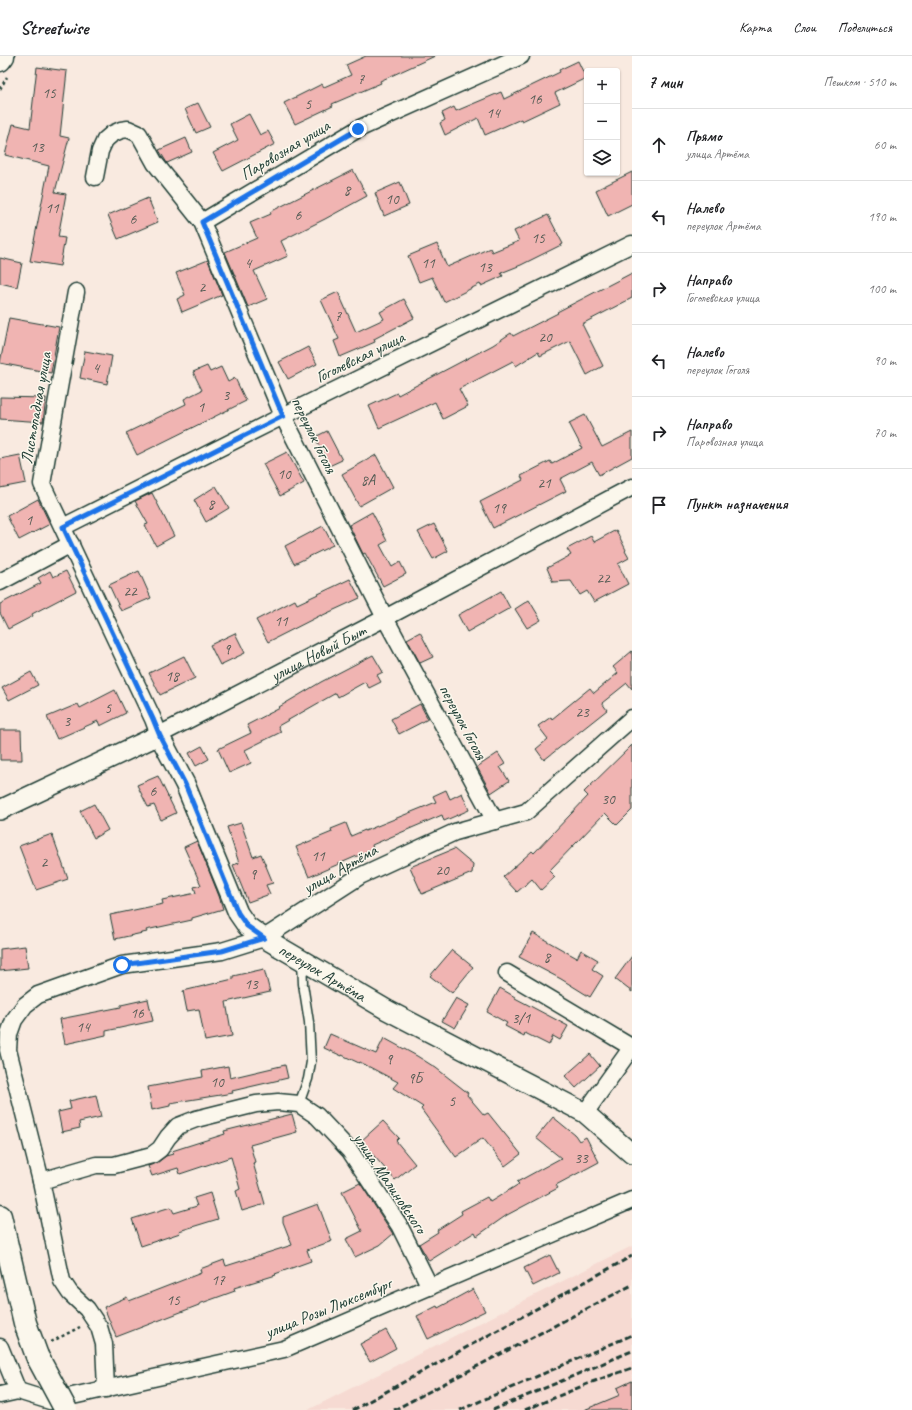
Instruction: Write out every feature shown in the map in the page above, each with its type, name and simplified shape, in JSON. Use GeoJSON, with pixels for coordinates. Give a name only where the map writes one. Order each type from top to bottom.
{"type":"FeatureCollection","features":[{"type":"Feature","properties":{"kind":"main road"},"geometry":{"type":"LineString","coordinates":[[0,60],[3,56]]}},
{"type":"Feature","properties":{"kind":"main road"},"geometry":{"type":"LineString","coordinates":[[0,1216],[25,1323],[43,1350],[66,1410]]}},
{"type":"Feature","properties":{"kind":"street","name":"Паровозная улица"},"geometry":{"type":"LineString","coordinates":[[202,222],[358,129],[519,57]]}},
{"type":"Feature","properties":{"kind":"street","name":"переулок Гоголя"},"geometry":{"type":"LineString","coordinates":[[95,177],[100,151],[105,140],[120,130],[128,129],[139,134],[155,162],[202,222],[283,416],[385,618],[495,821]]}},
{"type":"Feature","properties":{"kind":"street","name":"Гоголевская улица"},"geometry":{"type":"LineString","coordinates":[[63,527],[283,416],[632,244]]}},
{"type":"Feature","properties":{"kind":"street","name":"Листопадная улица"},"geometry":{"type":"LineString","coordinates":[[63,527],[42,484],[76,292]]}},
{"type":"Feature","properties":{"kind":"street","name":"улица Новый Быт"},"geometry":{"type":"LineString","coordinates":[[0,810],[160,736],[632,487]]}},
{"type":"Feature","properties":{"kind":"street","name":"переулок Артёма"},"geometry":{"type":"LineString","coordinates":[[63,527],[160,736],[185,784],[238,913],[247,926],[264,938],[386,1010],[586,1113],[632,1154]]}},
{"type":"Feature","properties":{"kind":"street"},"geometry":{"type":"LineString","coordinates":[[0,582],[71,544]]}},
{"type":"Feature","properties":{"kind":"street","name":"улица Артёма"},"geometry":{"type":"LineString","coordinates":[[41,1181],[8,1050],[8,1034],[14,1020],[25,1005],[38,995],[122,965],[222,951],[264,938],[360,876],[455,832],[526,812],[632,718]]}},
{"type":"Feature","properties":{"kind":"street"},"geometry":{"type":"LineString","coordinates":[[507,973],[632,1047],[586,1113]]}},
{"type":"Feature","properties":{"kind":"street","name":"улица Малиновского"},"geometry":{"type":"LineString","coordinates":[[41,1181],[96,1165],[114,1165],[152,1155],[160,1150],[168,1137],[178,1126],[196,1120],[256,1104],[278,1102],[299,1104],[317,1116],[350,1151],[399,1225],[430,1287]]}},
{"type":"Feature","properties":{"kind":"street"},"geometry":{"type":"LineString","coordinates":[[41,1181],[62,1281],[70,1293],[87,1309],[99,1327],[104,1344],[106,1389]]}},
{"type":"Feature","properties":{"kind":"street","name":"улица Розы Люксембург"},"geometry":{"type":"LineString","coordinates":[[0,1395],[18,1391],[50,1401],[284,1349],[632,1200]]}},
{"type":"Feature","properties":{"kind":"street"},"geometry":{"type":"LineString","coordinates":[[0,1347],[18,1391]]}},
{"type":"Feature","properties":{"kind":"lane"},"geometry":{"type":"LineString","coordinates":[[299,1104],[308,1079],[311,1062],[309,1022],[303,984],[302,960]]}},
{"type":"Feature","properties":{"kind":"path"},"geometry":{"type":"LineString","coordinates":[[43,1350],[81,1327]]}},
{"type":"Feature","properties":{"kind":"shaded area"},"geometry":{"type":"Polygon","coordinates":[[[632,1246],[632,1410],[308,1410],[632,1246]]]}},
{"type":"Feature","properties":{"kind":"building"},"geometry":{"type":"Polygon","coordinates":[[[366,56],[435,56],[380,81],[381,83],[332,104],[333,106],[295,124],[284,103],[322,84],[324,87],[351,75],[346,65],[366,56]]]}},
{"type":"Feature","properties":{"kind":"building"},"geometry":{"type":"Polygon","coordinates":[[[578,61],[584,74],[584,79],[555,93],[560,103],[522,121],[521,119],[485,135],[478,118],[445,135],[440,123],[445,120],[442,113],[454,107],[456,111],[501,92],[504,99],[560,72],[559,70],[578,61]]]}},
{"type":"Feature","properties":{"kind":"building"},"geometry":{"type":"Polygon","coordinates":[[[37,67],[67,71],[60,136],[69,138],[55,192],[66,194],[58,237],[65,238],[60,266],[30,261],[49,166],[5,155],[13,124],[30,128],[37,67]]]}},
{"type":"Feature","properties":{"kind":"building"},"geometry":{"type":"Polygon","coordinates":[[[198,103],[210,127],[196,133],[185,109],[198,103]]]}},
{"type":"Feature","properties":{"kind":"building"},"geometry":{"type":"Polygon","coordinates":[[[249,114],[260,135],[268,131],[275,144],[223,171],[213,153],[238,140],[230,124],[249,114]]]}},
{"type":"Feature","properties":{"kind":"building"},"geometry":{"type":"Polygon","coordinates":[[[186,138],[192,152],[167,163],[159,150],[186,138]]]}},
{"type":"Feature","properties":{"kind":"building"},"geometry":{"type":"Polygon","coordinates":[[[353,170],[367,196],[281,241],[288,256],[254,271],[267,299],[248,307],[225,252],[257,238],[250,223],[271,214],[270,212],[353,170]]]}},
{"type":"Feature","properties":{"kind":"building"},"geometry":{"type":"Polygon","coordinates":[[[632,172],[632,204],[608,216],[596,190],[632,172]]]}},
{"type":"Feature","properties":{"kind":"building"},"geometry":{"type":"Polygon","coordinates":[[[400,182],[409,205],[384,216],[375,193],[400,182]]]}},
{"type":"Feature","properties":{"kind":"building"},"geometry":{"type":"Polygon","coordinates":[[[148,198],[158,222],[118,239],[108,215],[148,198]]]}},
{"type":"Feature","properties":{"kind":"building"},"geometry":{"type":"Polygon","coordinates":[[[548,215],[563,244],[521,265],[501,273],[503,276],[481,286],[480,284],[444,302],[432,277],[419,282],[408,256],[437,244],[447,267],[490,248],[492,252],[519,241],[514,231],[548,215]]]}},
{"type":"Feature","properties":{"kind":"building"},"geometry":{"type":"Polygon","coordinates":[[[0,258],[22,263],[17,287],[0,283],[0,258]]]}},
{"type":"Feature","properties":{"kind":"building"},"geometry":{"type":"Polygon","coordinates":[[[208,260],[222,295],[182,312],[177,299],[185,295],[176,273],[208,260]]]}},
{"type":"Feature","properties":{"kind":"building"},"geometry":{"type":"Polygon","coordinates":[[[632,273],[632,298],[582,324],[603,366],[587,375],[570,341],[540,356],[538,352],[516,366],[513,361],[459,389],[468,406],[443,419],[435,402],[379,428],[369,406],[397,393],[398,395],[493,345],[511,333],[513,336],[632,273]]]}},
{"type":"Feature","properties":{"kind":"building"},"geometry":{"type":"Polygon","coordinates":[[[338,292],[356,332],[384,319],[380,312],[404,299],[414,318],[374,339],[375,342],[340,357],[334,341],[339,339],[321,300],[338,292]]]}},
{"type":"Feature","properties":{"kind":"building"},"geometry":{"type":"Polygon","coordinates":[[[9,318],[59,327],[51,373],[0,363],[9,318]]]}},
{"type":"Feature","properties":{"kind":"building"},"geometry":{"type":"Polygon","coordinates":[[[308,347],[317,364],[288,379],[279,362],[308,347]]]}},
{"type":"Feature","properties":{"kind":"building"},"geometry":{"type":"Polygon","coordinates":[[[85,351],[112,356],[107,384],[80,378],[85,351]]]}},
{"type":"Feature","properties":{"kind":"building"},"geometry":{"type":"Polygon","coordinates":[[[207,366],[210,372],[221,367],[228,382],[235,378],[246,401],[137,455],[126,433],[186,404],[184,399],[202,390],[193,372],[207,366]]]}},
{"type":"Feature","properties":{"kind":"building"},"geometry":{"type":"Polygon","coordinates":[[[0,397],[46,398],[43,422],[0,419],[0,397]]]}},
{"type":"Feature","properties":{"kind":"building"},"geometry":{"type":"Polygon","coordinates":[[[585,415],[602,447],[632,432],[632,457],[599,475],[592,462],[560,479],[566,491],[493,528],[480,502],[523,480],[521,476],[550,461],[552,464],[582,448],[569,423],[585,415]]]}},
{"type":"Feature","properties":{"kind":"building"},"geometry":{"type":"Polygon","coordinates":[[[327,431],[342,460],[329,466],[315,437],[327,431]]]}},
{"type":"Feature","properties":{"kind":"building"},"geometry":{"type":"Polygon","coordinates":[[[287,452],[304,483],[280,496],[263,464],[287,452]]]}},
{"type":"Feature","properties":{"kind":"building"},"geometry":{"type":"Polygon","coordinates":[[[20,455],[26,483],[0,488],[0,459],[20,455]]]}},
{"type":"Feature","properties":{"kind":"building"},"geometry":{"type":"Polygon","coordinates":[[[376,455],[393,487],[359,506],[342,474],[376,455]]]}},
{"type":"Feature","properties":{"kind":"building"},"geometry":{"type":"Polygon","coordinates":[[[216,486],[229,508],[206,522],[194,500],[216,486]]]}},
{"type":"Feature","properties":{"kind":"building"},"geometry":{"type":"Polygon","coordinates":[[[152,493],[174,536],[156,546],[145,525],[148,524],[135,501],[152,493]]]}},
{"type":"Feature","properties":{"kind":"building"},"geometry":{"type":"Polygon","coordinates":[[[38,499],[50,524],[19,540],[7,516],[38,499]]]}},
{"type":"Feature","properties":{"kind":"building"},"geometry":{"type":"Polygon","coordinates":[[[372,512],[387,541],[380,545],[392,567],[400,562],[406,574],[383,586],[365,553],[363,554],[349,525],[372,512]]]}},
{"type":"Feature","properties":{"kind":"building"},"geometry":{"type":"Polygon","coordinates":[[[434,524],[448,551],[433,559],[418,532],[434,524]]]}},
{"type":"Feature","properties":{"kind":"building"},"geometry":{"type":"Polygon","coordinates":[[[323,526],[333,545],[294,564],[285,546],[323,526]]]}},
{"type":"Feature","properties":{"kind":"building"},"geometry":{"type":"Polygon","coordinates":[[[616,530],[629,558],[618,564],[628,584],[594,602],[587,591],[580,595],[571,581],[553,582],[547,568],[571,555],[567,549],[591,536],[594,542],[616,530]]]}},
{"type":"Feature","properties":{"kind":"building"},"geometry":{"type":"Polygon","coordinates":[[[50,571],[53,577],[66,571],[76,591],[32,614],[33,616],[8,629],[0,613],[0,604],[41,583],[38,578],[50,571]]]}},
{"type":"Feature","properties":{"kind":"building"},"geometry":{"type":"Polygon","coordinates":[[[139,571],[151,598],[121,611],[109,585],[139,571]]]}},
{"type":"Feature","properties":{"kind":"building"},"geometry":{"type":"Polygon","coordinates":[[[350,579],[360,598],[321,615],[268,642],[256,620],[295,600],[297,604],[350,579]]]}},
{"type":"Feature","properties":{"kind":"building"},"geometry":{"type":"Polygon","coordinates":[[[501,591],[510,608],[467,632],[458,615],[501,591]]]}},
{"type":"Feature","properties":{"kind":"building"},"geometry":{"type":"Polygon","coordinates":[[[529,600],[541,620],[527,628],[515,609],[529,600]]]}},
{"type":"Feature","properties":{"kind":"building"},"geometry":{"type":"Polygon","coordinates":[[[420,632],[433,657],[420,663],[407,639],[420,632]]]}},
{"type":"Feature","properties":{"kind":"building"},"geometry":{"type":"Polygon","coordinates":[[[235,633],[245,653],[220,665],[210,645],[235,633]]]}},
{"type":"Feature","properties":{"kind":"building"},"geometry":{"type":"Polygon","coordinates":[[[632,651],[632,689],[627,683],[602,703],[607,710],[544,760],[536,749],[548,739],[538,726],[551,717],[552,719],[590,688],[594,693],[618,673],[613,667],[632,651]]]}},
{"type":"Feature","properties":{"kind":"building"},"geometry":{"type":"Polygon","coordinates":[[[373,655],[383,672],[377,675],[381,682],[369,688],[365,682],[338,697],[336,693],[278,726],[281,732],[245,750],[251,763],[229,773],[218,749],[251,733],[247,725],[280,708],[279,707],[321,682],[373,655]]]}},
{"type":"Feature","properties":{"kind":"building"},"geometry":{"type":"Polygon","coordinates":[[[184,656],[195,678],[160,695],[149,673],[184,656]]]}},
{"type":"Feature","properties":{"kind":"building"},"geometry":{"type":"Polygon","coordinates":[[[31,672],[38,685],[9,700],[2,688],[31,672]]]}},
{"type":"Feature","properties":{"kind":"building"},"geometry":{"type":"Polygon","coordinates":[[[115,690],[126,713],[100,726],[98,721],[57,739],[47,717],[78,704],[80,708],[115,690]]]}},
{"type":"Feature","properties":{"kind":"building"},"geometry":{"type":"Polygon","coordinates":[[[420,704],[428,719],[399,734],[391,719],[420,704]]]}},
{"type":"Feature","properties":{"kind":"building"},"geometry":{"type":"Polygon","coordinates":[[[0,730],[21,730],[22,760],[0,760],[0,730]]]}},
{"type":"Feature","properties":{"kind":"building"},"geometry":{"type":"Polygon","coordinates":[[[632,745],[632,810],[617,825],[605,813],[549,871],[555,877],[541,890],[532,879],[517,892],[503,877],[532,851],[534,853],[588,796],[584,792],[632,745]]]}},
{"type":"Feature","properties":{"kind":"building"},"geometry":{"type":"Polygon","coordinates":[[[202,746],[209,759],[196,766],[189,753],[202,746]]]}},
{"type":"Feature","properties":{"kind":"building"},"geometry":{"type":"Polygon","coordinates":[[[498,753],[505,764],[500,767],[509,781],[491,793],[477,767],[498,753]]]}},
{"type":"Feature","properties":{"kind":"building"},"geometry":{"type":"Polygon","coordinates":[[[158,776],[176,813],[161,820],[154,805],[148,807],[137,785],[158,776]]]}},
{"type":"Feature","properties":{"kind":"building"},"geometry":{"type":"Polygon","coordinates":[[[446,790],[450,799],[462,793],[469,810],[444,821],[442,815],[372,845],[373,849],[309,877],[296,847],[332,832],[331,829],[346,823],[351,836],[365,831],[436,802],[433,796],[446,790]]]}},
{"type":"Feature","properties":{"kind":"building"},"geometry":{"type":"Polygon","coordinates":[[[94,804],[108,830],[94,838],[80,811],[94,804]]]}},
{"type":"Feature","properties":{"kind":"building"},"geometry":{"type":"Polygon","coordinates":[[[241,823],[253,857],[261,854],[273,883],[266,885],[270,894],[248,902],[233,865],[239,863],[227,827],[241,823]]]}},
{"type":"Feature","properties":{"kind":"building"},"geometry":{"type":"Polygon","coordinates":[[[52,834],[68,879],[36,890],[19,846],[52,834]]]}},
{"type":"Feature","properties":{"kind":"building"},"geometry":{"type":"Polygon","coordinates":[[[197,841],[223,909],[192,918],[192,920],[146,930],[147,932],[115,939],[110,915],[163,904],[162,900],[196,893],[194,887],[201,885],[184,847],[197,841]]]}},
{"type":"Feature","properties":{"kind":"building"},"geometry":{"type":"Polygon","coordinates":[[[454,849],[473,865],[472,873],[422,894],[410,867],[454,849]]]}},
{"type":"Feature","properties":{"kind":"building"},"geometry":{"type":"Polygon","coordinates":[[[533,933],[577,958],[581,950],[598,960],[592,969],[603,976],[590,997],[561,979],[519,957],[533,933]]]}},
{"type":"Feature","properties":{"kind":"building"},"geometry":{"type":"Polygon","coordinates":[[[25,946],[28,968],[0,971],[0,949],[25,946]]]}},
{"type":"Feature","properties":{"kind":"building"},"geometry":{"type":"Polygon","coordinates":[[[452,950],[473,967],[452,993],[430,976],[452,950]]]}},
{"type":"Feature","properties":{"kind":"building"},"geometry":{"type":"Polygon","coordinates":[[[632,956],[632,992],[615,979],[632,956]]]}},
{"type":"Feature","properties":{"kind":"building"},"geometry":{"type":"Polygon","coordinates":[[[264,969],[270,992],[226,1002],[232,1036],[205,1041],[199,1009],[187,1011],[183,991],[233,979],[233,976],[264,969]]]}},
{"type":"Feature","properties":{"kind":"building"},"geometry":{"type":"Polygon","coordinates":[[[500,988],[515,998],[568,1026],[560,1040],[553,1036],[549,1045],[525,1033],[524,1036],[505,1026],[507,1023],[487,1012],[500,988]]]}},
{"type":"Feature","properties":{"kind":"building"},"geometry":{"type":"Polygon","coordinates":[[[456,998],[469,1005],[455,1028],[442,1021],[456,998]]]}},
{"type":"Feature","properties":{"kind":"building"},"geometry":{"type":"Polygon","coordinates":[[[148,999],[153,1021],[106,1031],[106,1035],[65,1044],[60,1019],[121,1007],[121,1005],[148,999]]]}},
{"type":"Feature","properties":{"kind":"building"},"geometry":{"type":"Polygon","coordinates":[[[330,1034],[376,1054],[384,1038],[417,1056],[436,1068],[468,1093],[467,1095],[484,1115],[488,1113],[521,1154],[505,1166],[483,1138],[456,1157],[421,1109],[423,1107],[393,1088],[398,1082],[360,1062],[359,1063],[324,1048],[330,1034]]]}},
{"type":"Feature","properties":{"kind":"building"},"geometry":{"type":"Polygon","coordinates":[[[590,1054],[600,1066],[576,1088],[565,1076],[590,1054]]]}},
{"type":"Feature","properties":{"kind":"building"},"geometry":{"type":"Polygon","coordinates":[[[285,1065],[288,1078],[232,1091],[233,1093],[170,1103],[170,1106],[152,1110],[148,1087],[203,1077],[202,1071],[228,1066],[230,1078],[285,1065]]]}},
{"type":"Feature","properties":{"kind":"building"},"geometry":{"type":"Polygon","coordinates":[[[96,1095],[101,1117],[79,1122],[80,1128],[62,1132],[58,1112],[71,1109],[69,1101],[96,1095]]]}},
{"type":"Feature","properties":{"kind":"building"},"geometry":{"type":"Polygon","coordinates":[[[292,1114],[297,1132],[250,1145],[255,1162],[253,1163],[265,1204],[242,1211],[236,1191],[240,1189],[231,1157],[180,1174],[178,1168],[152,1176],[148,1166],[157,1163],[166,1156],[173,1154],[172,1151],[225,1134],[224,1131],[292,1114]]]}},
{"type":"Feature","properties":{"kind":"building"},"geometry":{"type":"Polygon","coordinates":[[[553,1117],[575,1135],[579,1141],[586,1137],[599,1162],[556,1185],[558,1188],[507,1215],[477,1236],[475,1232],[429,1261],[419,1244],[462,1214],[461,1211],[487,1197],[490,1202],[519,1184],[517,1182],[561,1158],[536,1138],[553,1117]]]}},
{"type":"Feature","properties":{"kind":"building"},"geometry":{"type":"Polygon","coordinates":[[[383,1121],[399,1138],[396,1141],[415,1164],[395,1180],[361,1141],[383,1121]]]}},
{"type":"Feature","properties":{"kind":"building"},"geometry":{"type":"Polygon","coordinates":[[[360,1183],[393,1234],[380,1245],[355,1257],[346,1239],[362,1231],[342,1192],[360,1183]]]}},
{"type":"Feature","properties":{"kind":"building"},"geometry":{"type":"Polygon","coordinates":[[[210,1193],[218,1219],[179,1231],[180,1233],[141,1246],[132,1219],[171,1207],[174,1213],[197,1206],[194,1198],[210,1193]]]}},
{"type":"Feature","properties":{"kind":"building"},"geometry":{"type":"Polygon","coordinates":[[[318,1204],[332,1241],[307,1250],[311,1261],[275,1274],[276,1275],[234,1288],[235,1291],[116,1337],[104,1307],[127,1297],[129,1301],[201,1273],[200,1269],[224,1260],[226,1266],[292,1245],[283,1222],[283,1217],[318,1204]]]}},
{"type":"Feature","properties":{"kind":"building"},"geometry":{"type":"Polygon","coordinates":[[[550,1255],[559,1273],[533,1286],[524,1268],[550,1255]]]}},
{"type":"Feature","properties":{"kind":"building"},"geometry":{"type":"Polygon","coordinates":[[[473,1289],[485,1311],[428,1339],[417,1316],[437,1306],[438,1308],[473,1289]]]}},
{"type":"Feature","properties":{"kind":"building"},"geometry":{"type":"Polygon","coordinates":[[[386,1330],[396,1348],[370,1362],[360,1344],[386,1330]]]}},
{"type":"Feature","properties":{"kind":"building"},"geometry":{"type":"Polygon","coordinates":[[[632,1381],[632,1410],[584,1410],[620,1395],[617,1388],[632,1381]]]}},
{"type":"Feature","properties":{"kind":"railway"},"geometry":{"type":"LineString","coordinates":[[353,1410],[632,1256]]}},
{"type":"Feature","properties":{"kind":"railway"},"geometry":{"type":"LineString","coordinates":[[394,1410],[632,1285]]}},
{"type":"Feature","properties":{"kind":"railway"},"geometry":{"type":"LineString","coordinates":[[460,1410],[632,1335]]}},
{"type":"Feature","properties":{"kind":"railway"},"geometry":{"type":"LineString","coordinates":[[493,1410],[632,1351]]}},
{"type":"Feature","properties":{"kind":"railway"},"geometry":{"type":"LineString","coordinates":[[525,1410],[592,1382],[632,1368]]}},
{"type":"Feature","properties":{"kind":"route"},"geometry":{"type":"LineString","coordinates":[[122,965],[222,951],[264,938],[247,926],[238,913],[185,784],[160,736],[63,527],[283,416],[202,222],[358,129]]}}]}
